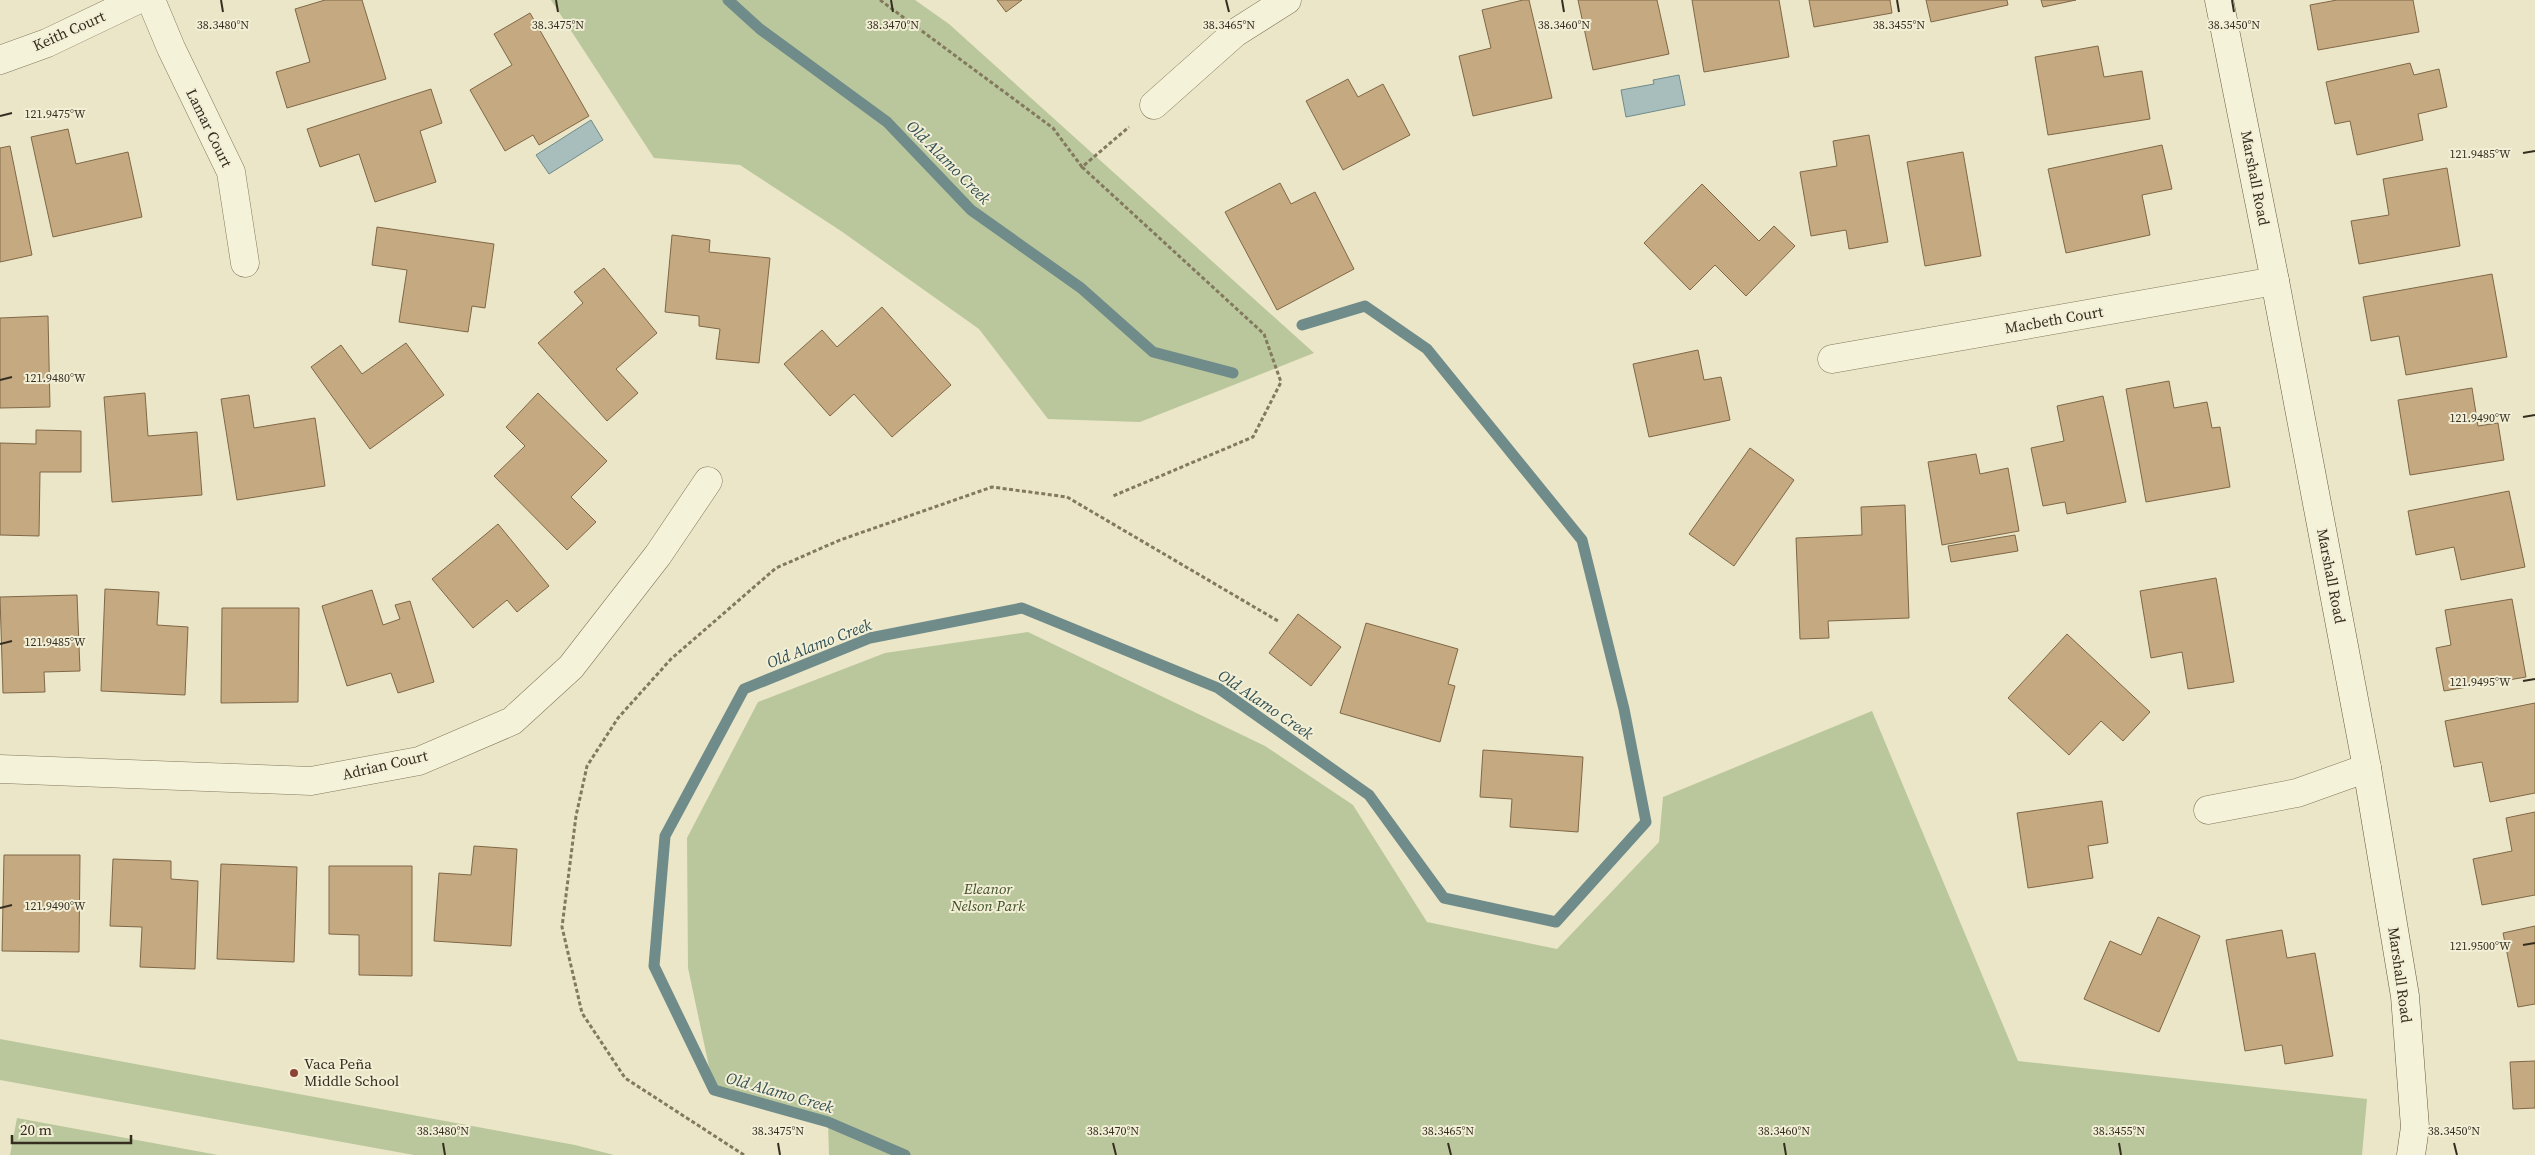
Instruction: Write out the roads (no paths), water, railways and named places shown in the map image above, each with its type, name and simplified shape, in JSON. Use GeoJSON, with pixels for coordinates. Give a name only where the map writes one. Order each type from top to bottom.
{"type":"FeatureCollection","features":[{"type":"Feature","properties":{"kind":"street","name":"Keith Court"},"geometry":{"type":"LineString","coordinates":[[0,60],[47,43],[137,0]]}},
{"type":"Feature","properties":{"kind":"street","name":"Lamar Court"},"geometry":{"type":"LineString","coordinates":[[151,0],[171,48],[231,172],[245,263]]}},
{"type":"Feature","properties":{"kind":"street"},"geometry":{"type":"LineString","coordinates":[[1154,105],[1235,33],[1287,0]]}},
{"type":"Feature","properties":{"kind":"street","name":"Marshall Road"},"geometry":{"type":"LineString","coordinates":[[2219,0],[2275,281],[2367,768],[2405,996],[2416,1127],[2411,1155]]}},
{"type":"Feature","properties":{"kind":"street","name":"Macbeth Court"},"geometry":{"type":"LineString","coordinates":[[1832,359],[2275,281]]}},
{"type":"Feature","properties":{"kind":"street","name":"Adrian Court"},"geometry":{"type":"LineString","coordinates":[[0,769],[311,781],[419,761],[512,721],[571,667],[658,555],[708,481]]}},
{"type":"Feature","properties":{"kind":"street"},"geometry":{"type":"LineString","coordinates":[[2208,810],[2297,794],[2367,768]]}},
{"type":"Feature","properties":{"kind":"water"},"geometry":{"type":"Polygon","coordinates":[[[1679,75],[1685,105],[1626,117],[1621,90],[1654,84],[1653,80],[1679,75]]]}},
{"type":"Feature","properties":{"kind":"water"},"geometry":{"type":"Polygon","coordinates":[[[591,120],[603,140],[549,174],[536,155],[591,120]]]}},
{"type":"Feature","properties":{"kind":"waterway","name":"Old Alamo Creek"},"geometry":{"type":"LineString","coordinates":[[728,0],[760,29],[887,122],[971,210],[1081,288],[1153,352],[1233,373]]}},
{"type":"Feature","properties":{"kind":"waterway","name":"Old Alamo Creek"},"geometry":{"type":"LineString","coordinates":[[905,1155],[828,1122],[714,1090],[654,966],[665,836],[744,689],[870,638],[1022,608],[1218,688],[1369,795],[1444,898],[1556,922],[1646,822],[1624,709],[1582,540],[1427,349],[1365,306],[1302,325]]}},
{"type":"Feature","properties":{"kind":"place","name":"Vaca Peña Middle School"},"geometry":{"type":"Point","coordinates":[294,1073]}},
{"type":"Feature","properties":{"kind":"park label","name":"Eleanor Nelson Park"},"geometry":{"type":"Point","coordinates":[988,898]}}]}
